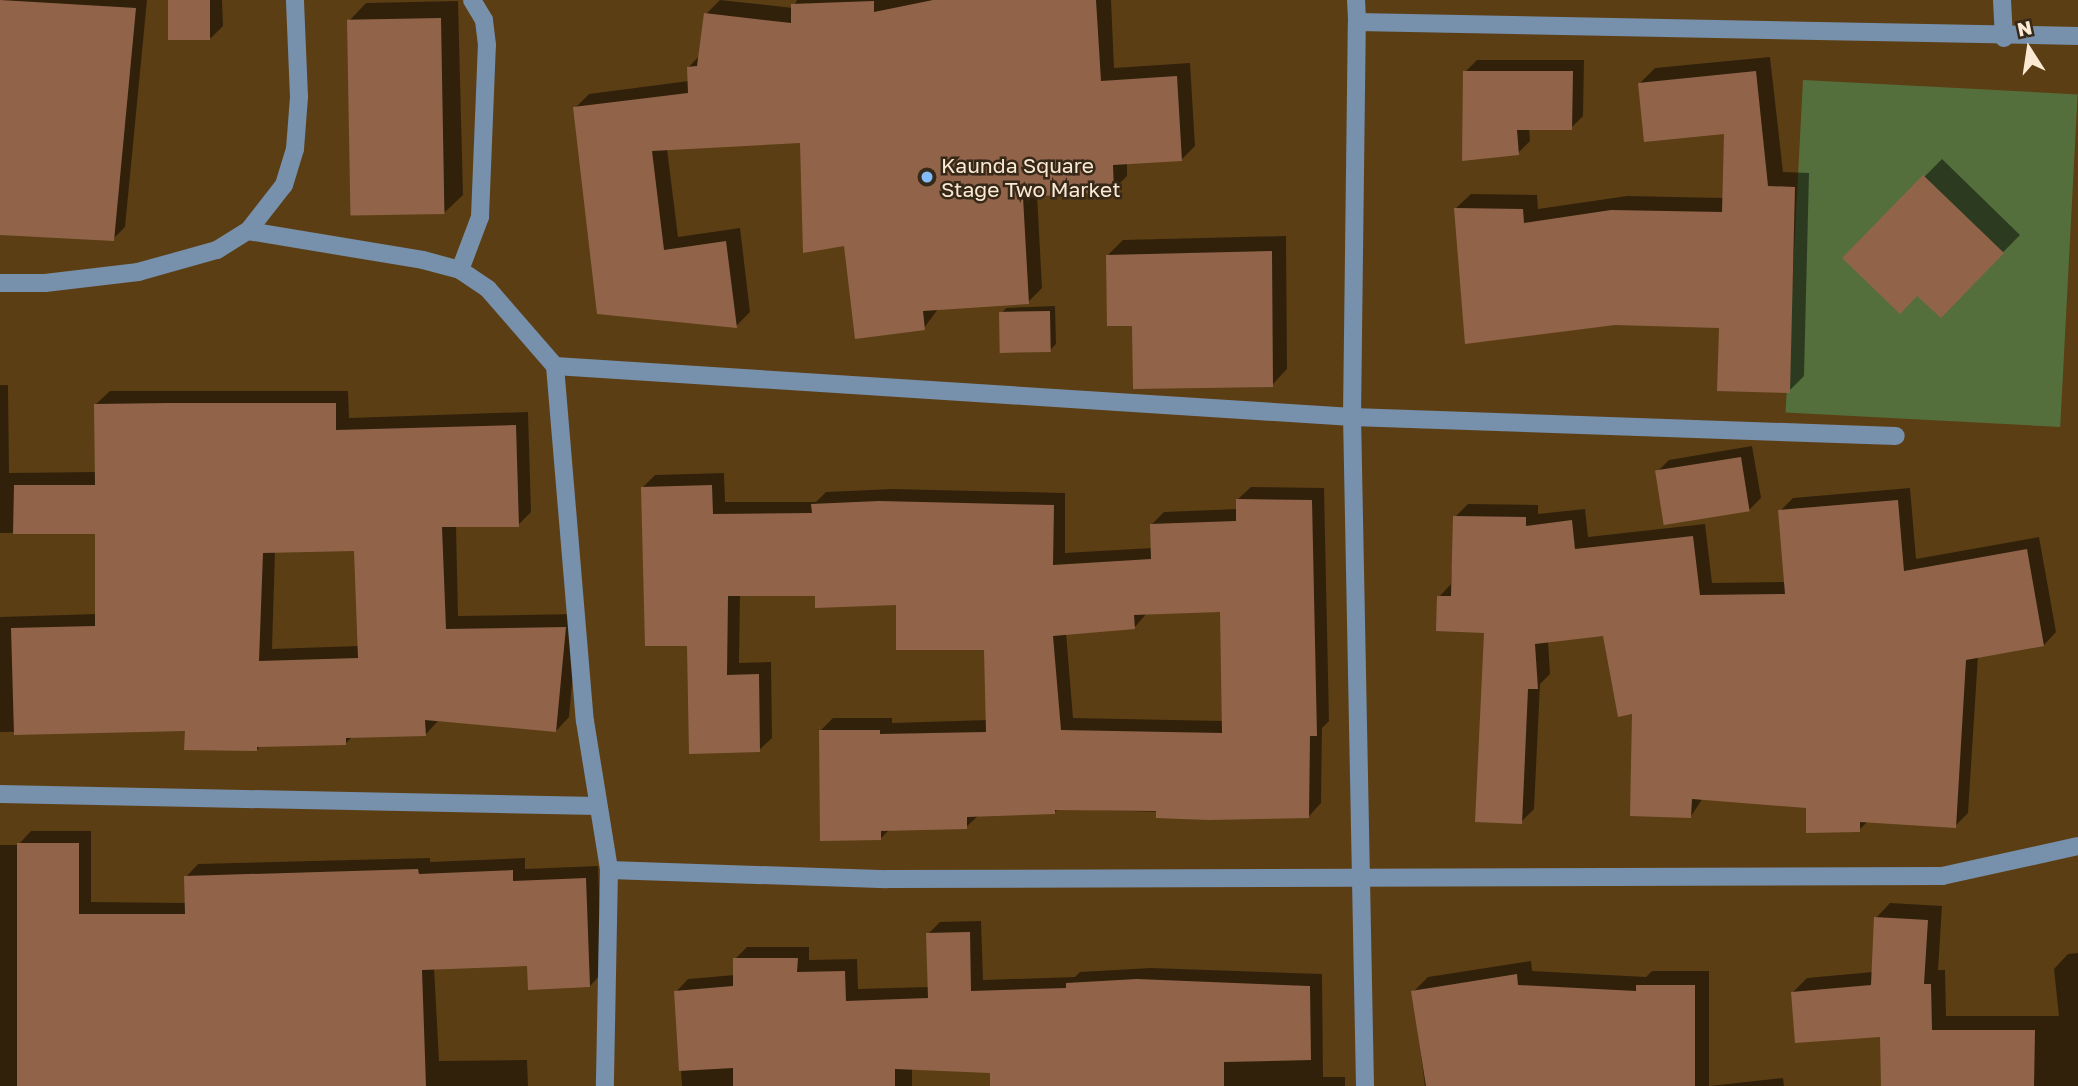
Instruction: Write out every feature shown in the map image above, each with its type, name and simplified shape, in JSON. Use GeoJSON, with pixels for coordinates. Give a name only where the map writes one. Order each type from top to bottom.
{"type":"FeatureCollection","features":[{"type":"Feature","properties":{"kind":"street"},"geometry":{"type":"LineString","coordinates":[[0,283],[45,283],[138,272],[217,250],[248,231],[284,185],[295,149],[299,97],[295,0]]}},
{"type":"Feature","properties":{"kind":"street"},"geometry":{"type":"LineString","coordinates":[[460,270],[480,217],[487,45],[484,20],[472,0]]}},
{"type":"Feature","properties":{"kind":"street"},"geometry":{"type":"LineString","coordinates":[[1356,0],[1352,417],[1365,1086]]}},
{"type":"Feature","properties":{"kind":"street"},"geometry":{"type":"LineString","coordinates":[[2002,0],[2004,38]]}},
{"type":"Feature","properties":{"kind":"street"},"geometry":{"type":"LineString","coordinates":[[1357,22],[2004,38],[2078,36]]}},
{"type":"Feature","properties":{"kind":"street"},"geometry":{"type":"LineString","coordinates":[[248,231],[423,260],[460,270],[488,289],[555,366],[585,721],[609,870],[605,1086]]}},
{"type":"Feature","properties":{"kind":"street"},"geometry":{"type":"LineString","coordinates":[[555,366],[1352,417],[1896,436]]}},
{"type":"Feature","properties":{"kind":"street"},"geometry":{"type":"LineString","coordinates":[[0,794],[598,806]]}},
{"type":"Feature","properties":{"kind":"street"},"geometry":{"type":"LineString","coordinates":[[609,870],[887,879],[1362,881],[1942,876],[2078,846]]}},
{"type":"Feature","properties":{"kind":"green space"},"geometry":{"type":"Polygon","coordinates":[[[1803,80],[2078,94],[2060,427],[1786,413],[1803,80]]]}},
{"type":"Feature","properties":{"kind":"building"},"geometry":{"type":"Polygon","coordinates":[[[0,0],[136,8],[114,241],[0,235],[0,0]]]}},
{"type":"Feature","properties":{"kind":"building"},"geometry":{"type":"Polygon","coordinates":[[[168,0],[210,0],[210,40],[168,40],[168,0]]]}},
{"type":"Feature","properties":{"kind":"building"},"geometry":{"type":"Polygon","coordinates":[[[933,0],[1096,0],[1101,81],[1177,76],[1182,161],[1113,165],[1114,192],[1023,197],[1029,304],[923,311],[925,330],[855,339],[844,246],[803,253],[800,143],[652,151],[664,250],[726,241],[737,328],[597,314],[573,107],[688,93],[687,67],[697,66],[704,13],[791,23],[791,4],[874,1],[874,12],[933,0]]]}},
{"type":"Feature","properties":{"kind":"building"},"geometry":{"type":"Polygon","coordinates":[[[441,18],[444,214],[350,216],[347,20],[441,18]]]}},
{"type":"Feature","properties":{"kind":"building"},"geometry":{"type":"Polygon","coordinates":[[[1463,71],[1573,71],[1572,130],[1517,130],[1519,155],[1462,161],[1463,71]]]}},
{"type":"Feature","properties":{"kind":"building"},"geometry":{"type":"Polygon","coordinates":[[[1756,71],[1768,186],[1795,187],[1790,393],[1717,391],[1719,328],[1615,325],[1465,344],[1454,208],[1523,209],[1524,223],[1611,210],[1722,212],[1724,134],[1644,142],[1638,83],[1756,71]]]}},
{"type":"Feature","properties":{"kind":"building"},"geometry":{"type":"Polygon","coordinates":[[[1923,175],[2004,253],[1941,318],[1917,296],[1900,314],[1842,258],[1923,175]]]}},
{"type":"Feature","properties":{"kind":"building"},"geometry":{"type":"Polygon","coordinates":[[[1272,251],[1273,387],[1133,389],[1132,326],[1107,326],[1106,255],[1272,251]]]}},
{"type":"Feature","properties":{"kind":"building"},"geometry":{"type":"Polygon","coordinates":[[[1050,311],[1051,352],[1000,353],[999,312],[1050,311]]]}},
{"type":"Feature","properties":{"kind":"building"},"geometry":{"type":"Polygon","coordinates":[[[336,403],[336,430],[516,425],[519,527],[442,527],[446,629],[566,627],[556,732],[425,720],[426,736],[346,738],[346,745],[257,747],[257,751],[184,750],[185,731],[14,735],[11,628],[95,626],[95,534],[13,534],[14,485],[95,485],[94,404],[336,403]],[[354,551],[263,553],[259,661],[358,658],[354,551]]]}},
{"type":"Feature","properties":{"kind":"building"},"geometry":{"type":"Polygon","coordinates":[[[1741,457],[1750,511],[1664,525],[1655,471],[1741,457]]]}},
{"type":"Feature","properties":{"kind":"building"},"geometry":{"type":"Polygon","coordinates":[[[712,485],[713,514],[812,513],[811,504],[879,501],[1054,505],[1053,565],[1151,559],[1150,524],[1236,521],[1236,499],[1312,500],[1317,736],[1310,736],[1309,818],[1209,820],[1156,818],[1156,811],[1055,810],[1055,814],[967,817],[967,829],[881,831],[881,840],[820,841],[819,730],[880,730],[880,734],[986,732],[984,650],[896,650],[896,605],[815,608],[815,596],[728,596],[727,675],[759,674],[760,752],[689,754],[687,646],[645,646],[641,487],[712,485]],[[1220,612],[1134,615],[1135,629],[1053,636],[1061,730],[1222,733],[1220,612]]]}},
{"type":"Feature","properties":{"kind":"building"},"geometry":{"type":"Polygon","coordinates":[[[1898,500],[1904,571],[2027,549],[2044,646],[1966,660],[1956,828],[1860,822],[1860,832],[1806,833],[1806,808],[1692,799],[1691,818],[1630,816],[1632,714],[1618,717],[1603,636],[1535,644],[1538,689],[1528,689],[1522,824],[1475,822],[1484,633],[1436,631],[1437,596],[1451,596],[1453,516],[1526,517],[1526,526],[1572,520],[1575,549],[1693,536],[1700,595],[1785,594],[1778,510],[1898,500]]]}},
{"type":"Feature","properties":{"kind":"building"},"geometry":{"type":"Polygon","coordinates":[[[17,843],[79,843],[79,914],[185,914],[184,876],[418,869],[419,874],[513,870],[513,881],[586,878],[590,987],[528,990],[527,966],[422,970],[426,1086],[17,1086],[17,843]]]}},
{"type":"Feature","properties":{"kind":"building"},"geometry":{"type":"Polygon","coordinates":[[[1874,917],[1928,920],[1924,984],[1931,984],[1932,1030],[2035,1030],[2034,1086],[1881,1086],[1880,1037],[1795,1043],[1791,992],[1871,985],[1874,917]]]}},
{"type":"Feature","properties":{"kind":"building"},"geometry":{"type":"Polygon","coordinates":[[[970,932],[971,991],[1066,988],[1066,983],[1137,979],[1310,986],[1311,1060],[1224,1062],[1224,1086],[990,1086],[990,1073],[895,1069],[895,1086],[733,1086],[733,1068],[679,1071],[674,991],[733,986],[733,958],[798,958],[797,972],[845,971],[846,1001],[928,998],[926,933],[970,932]]]}},
{"type":"Feature","properties":{"kind":"building"},"geometry":{"type":"Polygon","coordinates":[[[1517,974],[1518,985],[1636,991],[1636,985],[1695,985],[1695,1086],[1426,1086],[1411,991],[1517,974]]]}},
{"type":"Feature","properties":{"kind":"place","name":"Kaunda Square Stage Two Market"},"geometry":{"type":"Point","coordinates":[927,177]}}]}
